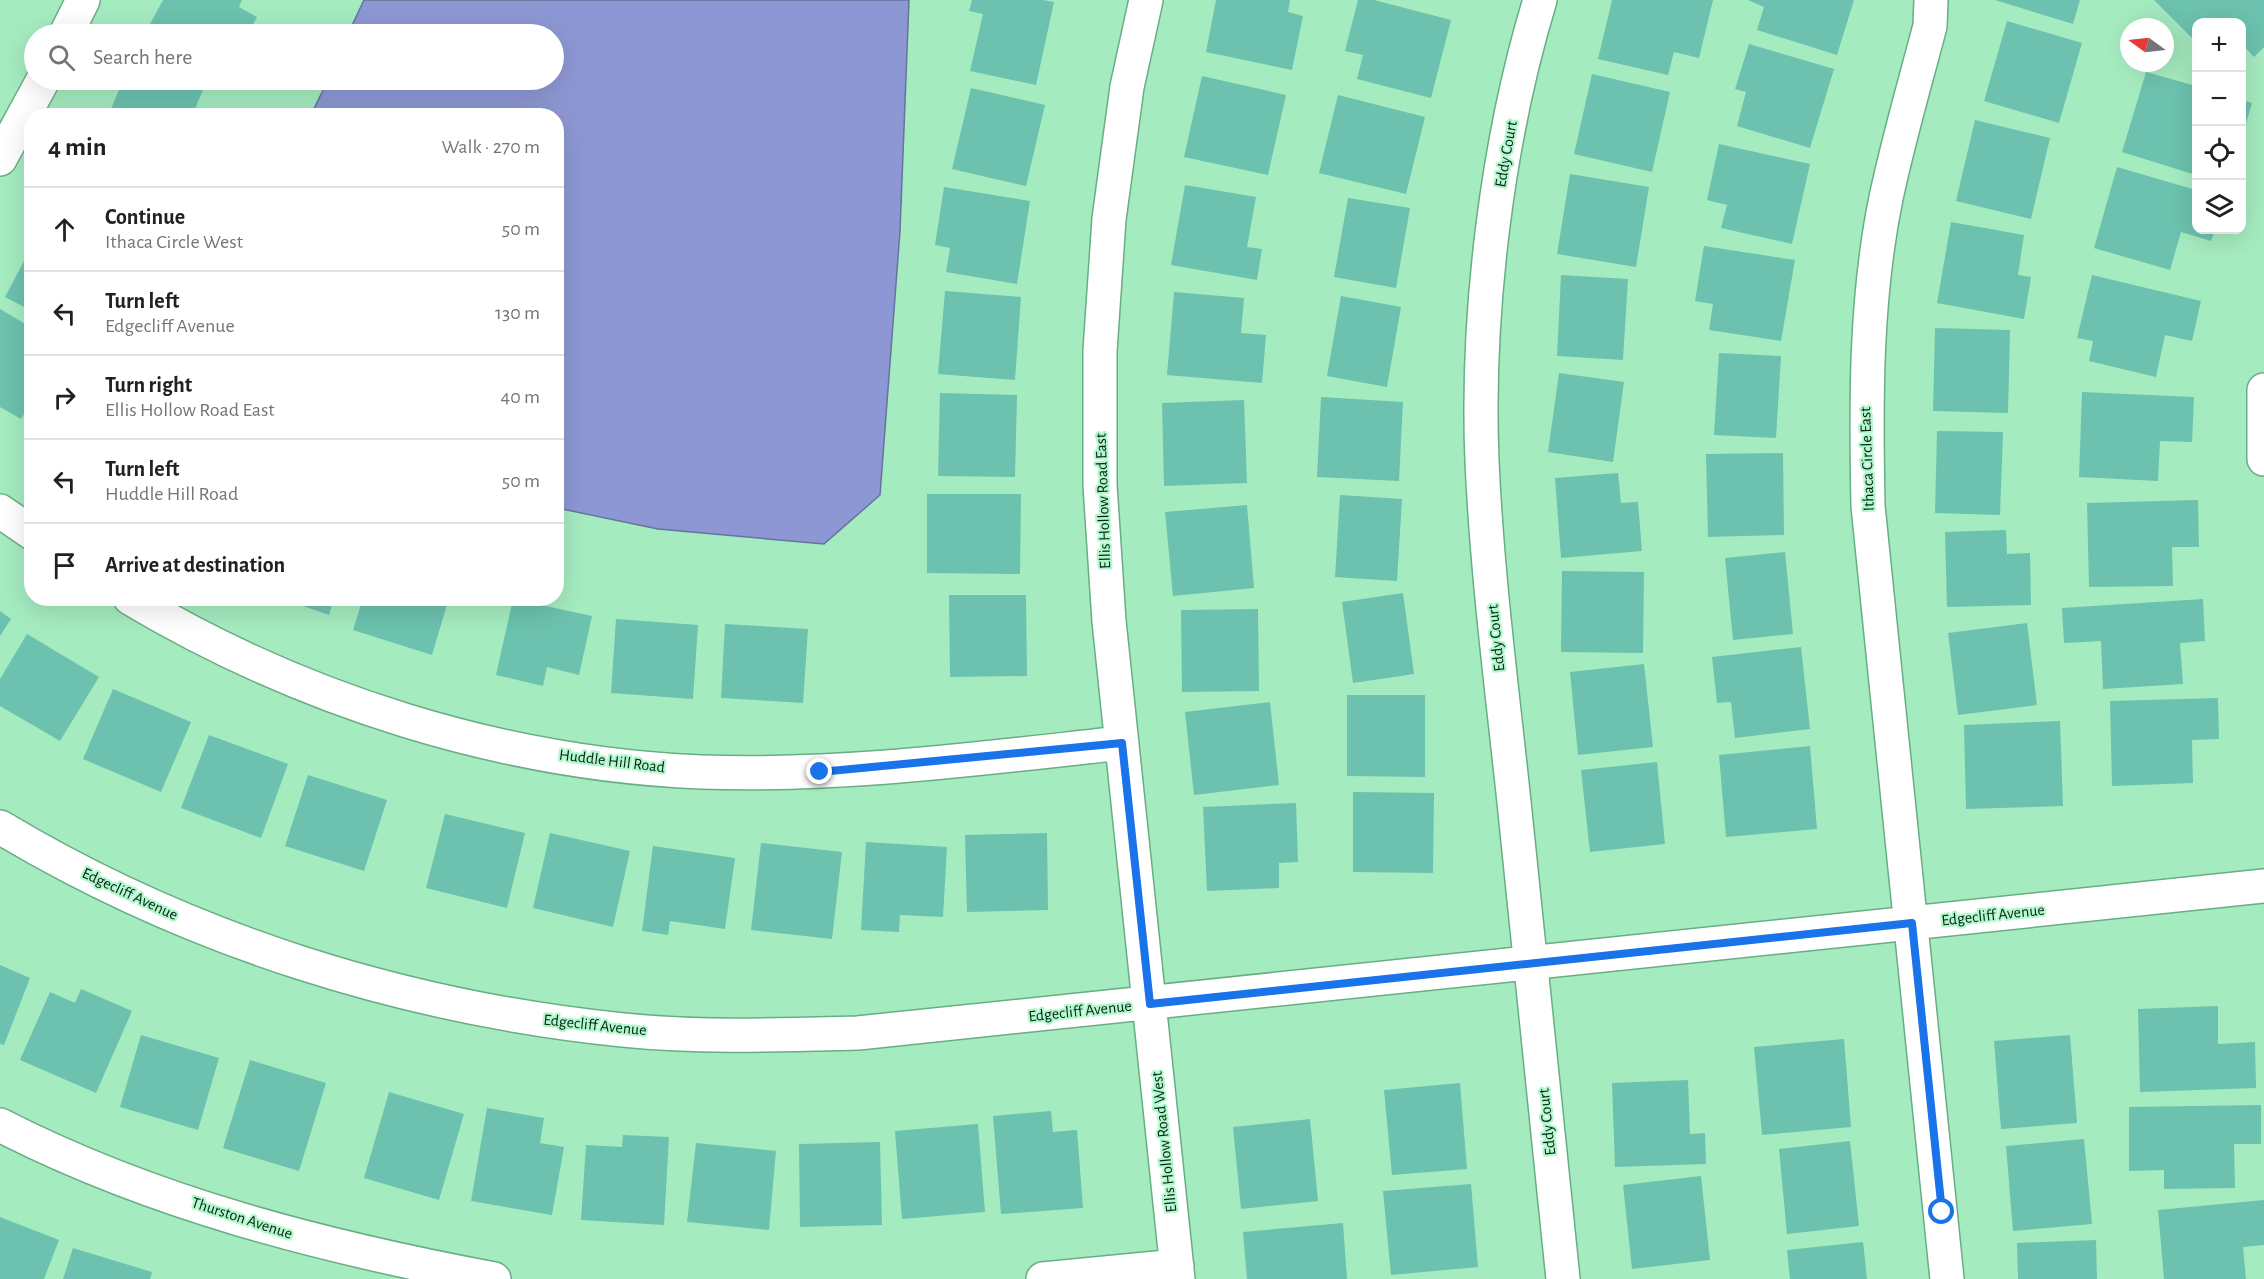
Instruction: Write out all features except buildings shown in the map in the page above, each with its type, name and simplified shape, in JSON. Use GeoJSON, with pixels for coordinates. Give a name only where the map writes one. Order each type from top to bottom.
{"type":"FeatureCollection","features":[{"type":"Feature","properties":{"kind":"street"},"geometry":{"type":"LineString","coordinates":[[71,24],[83,0]]}},
{"type":"Feature","properties":{"kind":"street","name":"Ellis Hollow Road East"},"geometry":{"type":"LineString","coordinates":[[1146,0],[1127,87],[1109,219],[1100,351],[1100,485],[1109,621],[1150,1004]]}},
{"type":"Feature","properties":{"kind":"street","name":"Eddy Court"},"geometry":{"type":"LineString","coordinates":[[1540,0],[1509,133],[1494,221],[1484,339],[1482,458],[1490,581],[1563,1279]]}},
{"type":"Feature","properties":{"kind":"street","name":"Ithaca Circle East"},"geometry":{"type":"LineString","coordinates":[[1931,0],[1930,26],[1886,199],[1874,275],[1865,391],[1868,506],[1947,1279]]}},
{"type":"Feature","properties":{"kind":"street"},"geometry":{"type":"LineString","coordinates":[[28,108],[38,90]]}},
{"type":"Feature","properties":{"kind":"street"},"geometry":{"type":"LineString","coordinates":[[0,159],[24,115]]}},
{"type":"Feature","properties":{"kind":"street"},"geometry":{"type":"LineString","coordinates":[[2264,390],[2264,459]]}},
{"type":"Feature","properties":{"kind":"street"},"geometry":{"type":"LineString","coordinates":[[0,511],[24,528]]}},
{"type":"Feature","properties":{"kind":"street","name":"Huddle Hill Road"},"geometry":{"type":"LineString","coordinates":[[143,606],[166,620],[274,672],[348,702],[463,736],[581,760],[700,772],[820,772],[1122,743]]}},
{"type":"Feature","properties":{"kind":"street","name":"Edgecliff Avenue"},"geometry":{"type":"LineString","coordinates":[[0,827],[39,850],[144,903],[253,947],[365,982],[508,1015],[624,1030],[741,1036],[858,1034],[2264,886]]}},
{"type":"Feature","properties":{"kind":"street","name":"Ellis Hollow Road West"},"geometry":{"type":"LineString","coordinates":[[1150,1004],[1178,1272]]}},
{"type":"Feature","properties":{"kind":"street","name":"Thurston Avenue"},"geometry":{"type":"LineString","coordinates":[[0,1125],[100,1170],[250,1223],[373,1256],[494,1279]]}},
{"type":"Feature","properties":{"kind":"street"},"geometry":{"type":"LineString","coordinates":[[1043,1279],[1178,1272]]}},
{"type":"Feature","properties":{"kind":"water"},"geometry":{"type":"Polygon","coordinates":[[[364,0],[909,0],[900,231],[880,495],[824,544],[658,529],[564,509],[564,108],[314,108],[323,90],[564,90],[564,24],[353,24],[364,0]]]}},
{"type":"Feature","properties":{"kind":"route"},"geometry":{"type":"LineString","coordinates":[[820,772],[1122,743],[1150,1004],[1912,923],[1942,1212]]}}]}
